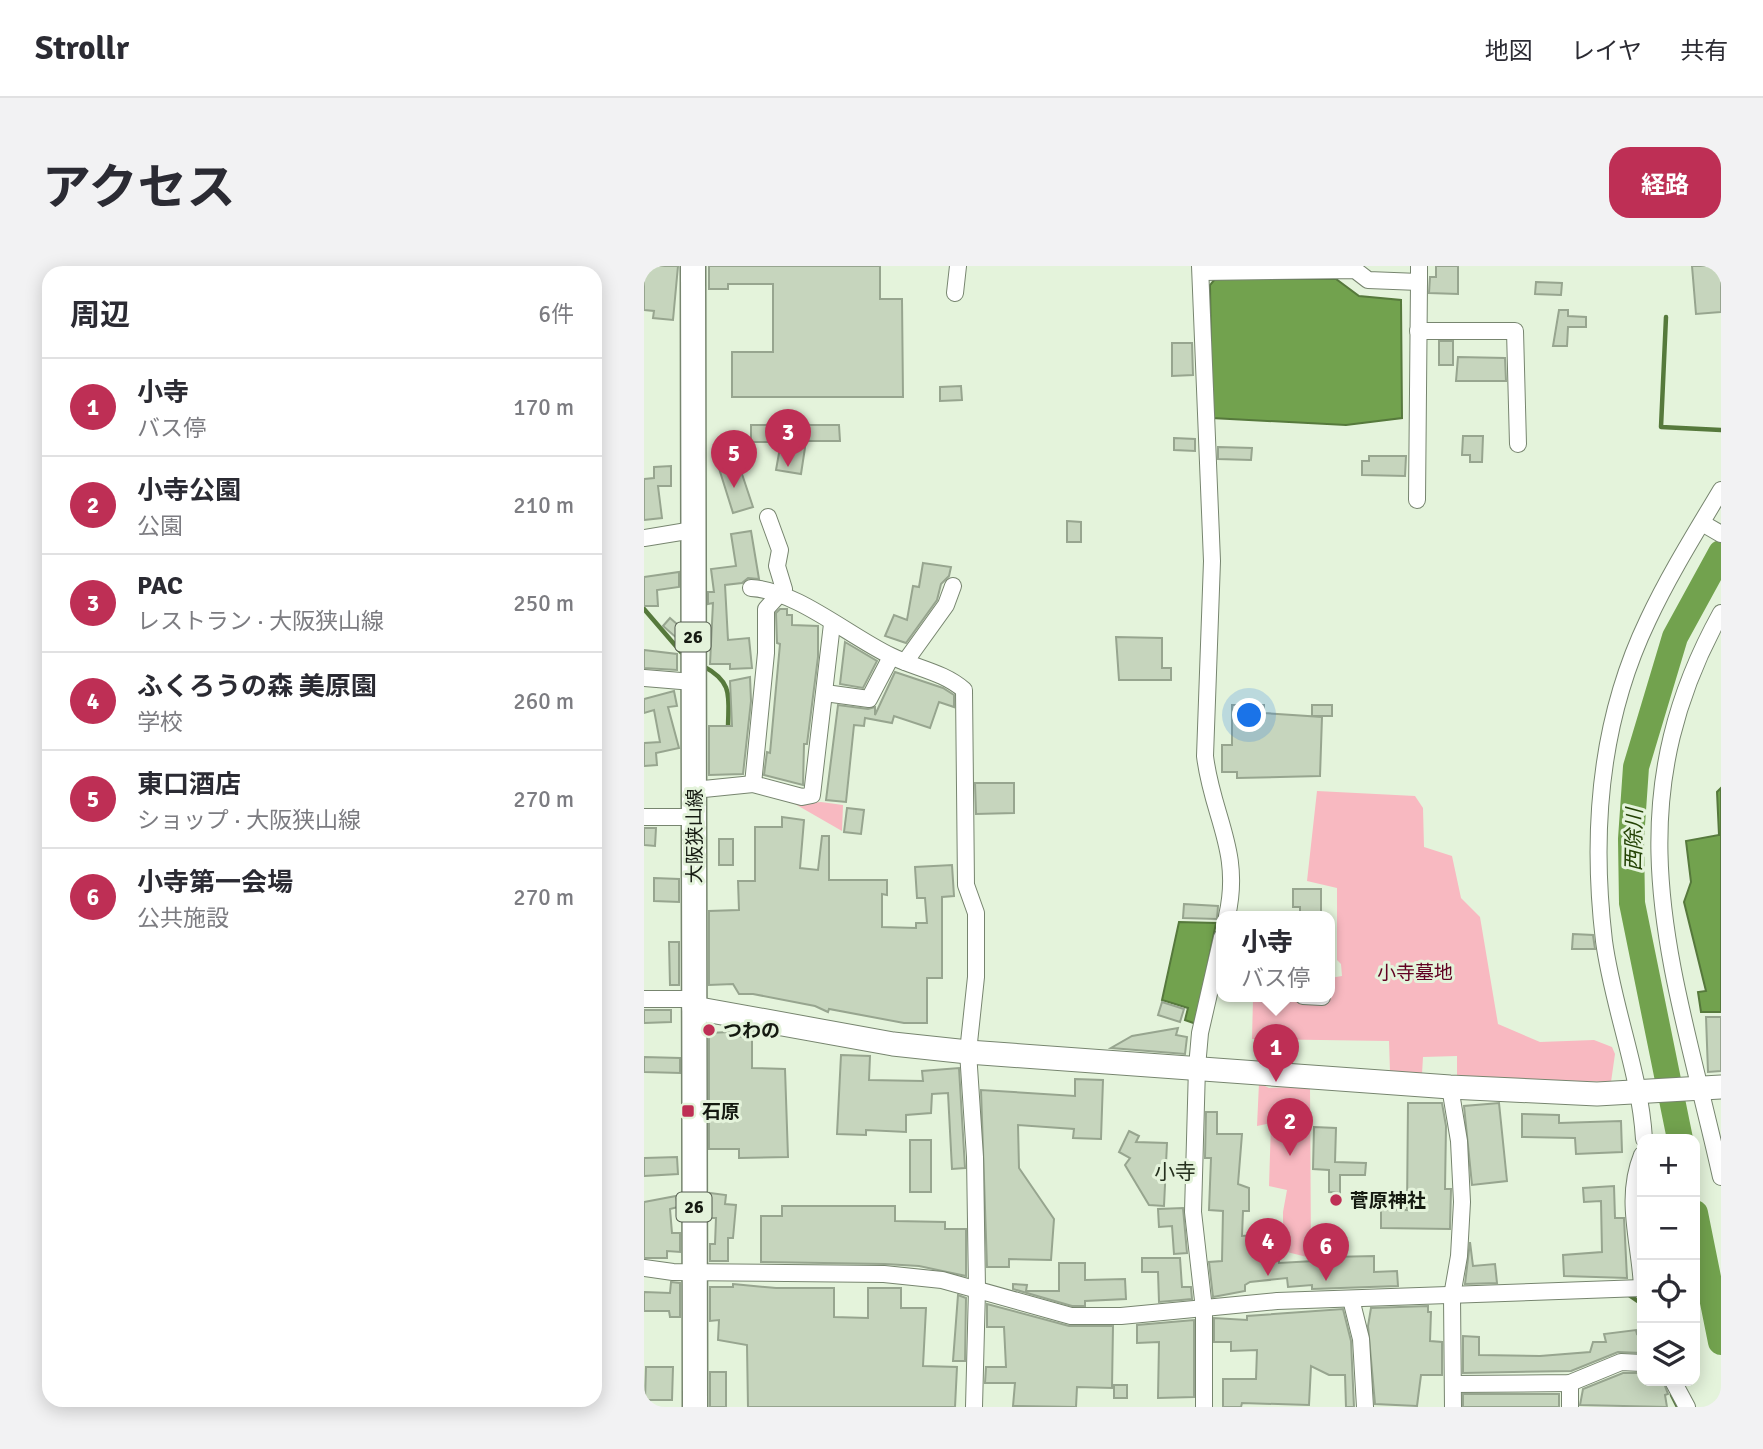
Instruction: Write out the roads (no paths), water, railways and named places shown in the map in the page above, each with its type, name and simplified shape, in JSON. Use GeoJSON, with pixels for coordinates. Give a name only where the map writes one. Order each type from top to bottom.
{"type":"FeatureCollection","features":[{"type":"Feature","properties":{"kind":"main road","name":"大阪狭山線"},"geometry":{"type":"LineString","coordinates":[[692,266],[695,1407]]}},
{"type":"Feature","properties":{"kind":"street"},"geometry":{"type":"LineString","coordinates":[[955,293],[958,266]]}},
{"type":"Feature","properties":{"kind":"street"},"geometry":{"type":"LineString","coordinates":[[1227,911],[1231,857],[1225,829],[1208,780],[1205,756],[1212,561],[1201,269],[1355,270],[1368,280],[1419,274],[1418,500]]}},
{"type":"Feature","properties":{"kind":"street"},"geometry":{"type":"LineString","coordinates":[[1418,331],[1515,331],[1518,444]]}},
{"type":"Feature","properties":{"kind":"street"},"geometry":{"type":"LineString","coordinates":[[1644,1134],[1643,1091],[1605,943],[1600,891],[1600,807],[1606,743],[1632,659],[1648,619],[1711,528],[1721,490]]}},
{"type":"Feature","properties":{"kind":"street"},"geometry":{"type":"LineString","coordinates":[[753,784],[766,653],[766,609],[784,589],[777,566],[780,550],[768,517]]}},
{"type":"Feature","properties":{"kind":"street"},"geometry":{"type":"LineString","coordinates":[[644,538],[693,530]]}},
{"type":"Feature","properties":{"kind":"street"},"geometry":{"type":"LineString","coordinates":[[825,692],[869,699],[898,660],[946,605],[953,586]]}},
{"type":"Feature","properties":{"kind":"street"},"geometry":{"type":"LineString","coordinates":[[751,588],[780,594],[898,660],[955,682],[964,690],[966,885],[976,913],[976,977],[968,1052],[975,1157],[977,1289],[974,1407]]}},
{"type":"Feature","properties":{"kind":"street"},"geometry":{"type":"LineString","coordinates":[[1721,613],[1703,646],[1666,754],[1660,811],[1659,862],[1665,934],[1705,1088],[1721,1177]]}},
{"type":"Feature","properties":{"kind":"street"},"geometry":{"type":"LineString","coordinates":[[694,790],[753,784],[802,796],[812,795],[832,624]]}},
{"type":"Feature","properties":{"kind":"street"},"geometry":{"type":"LineString","coordinates":[[644,678],[694,682]]}},
{"type":"Feature","properties":{"kind":"street"},"geometry":{"type":"LineString","coordinates":[[644,817],[694,817]]}},
{"type":"Feature","properties":{"kind":"street"},"geometry":{"type":"LineString","coordinates":[[1204,1407],[1204,1309],[1193,1212],[1200,1033],[1215,994]]}},
{"type":"Feature","properties":{"kind":"street"},"geometry":{"type":"LineString","coordinates":[[644,999],[694,1004],[893,1044],[968,1052],[1450,1087],[1597,1094],[1705,1088]]}},
{"type":"Feature","properties":{"kind":"street"},"geometry":{"type":"LineString","coordinates":[[1450,1087],[1459,1141],[1462,1202],[1459,1256],[1452,1296],[1452,1407]]}},
{"type":"Feature","properties":{"kind":"street"},"geometry":{"type":"LineString","coordinates":[[1637,1168],[1634,1175],[1634,1227],[1638,1260]]}},
{"type":"Feature","properties":{"kind":"street"},"geometry":{"type":"LineString","coordinates":[[644,1268],[884,1274],[942,1280],[1071,1316],[1121,1316],[1277,1301],[1637,1288]]}},
{"type":"Feature","properties":{"kind":"street"},"geometry":{"type":"LineString","coordinates":[[1351,1299],[1361,1339],[1365,1407]]}},
{"type":"Feature","properties":{"kind":"street"},"geometry":{"type":"LineString","coordinates":[[1452,1384],[1570,1383],[1621,1362],[1637,1363]]}},
{"type":"Feature","properties":{"kind":"street"},"geometry":{"type":"LineString","coordinates":[[1570,1383],[1570,1407]]}},
{"type":"Feature","properties":{"kind":"street"},"geometry":{"type":"LineString","coordinates":[[1676,1386],[1687,1407]]}},
{"type":"Feature","properties":{"kind":"waterway"},"geometry":{"type":"LineString","coordinates":[[1666,317],[1661,427],[1721,430]]}},
{"type":"Feature","properties":{"kind":"waterway","name":"西除川"},"geometry":{"type":"LineString","coordinates":[[1679,1134],[1632,903],[1631,839],[1636,767],[1675,637],[1721,553]]}},
{"type":"Feature","properties":{"kind":"waterway"},"geometry":{"type":"LineString","coordinates":[[644,609],[681,652]]}},
{"type":"Feature","properties":{"kind":"waterway"},"geometry":{"type":"LineString","coordinates":[[703,666],[720,679],[728,692],[728,730]]}},
{"type":"Feature","properties":{"kind":"waterway","name":"西除川"},"geometry":{"type":"LineString","coordinates":[[1700,1238],[1721,1342]]}},
{"type":"Feature","properties":{"kind":"waterway"},"geometry":{"type":"LineString","coordinates":[[1629,1295],[1637,1301]]}},
{"type":"Feature","properties":{"kind":"waterway"},"geometry":{"type":"LineString","coordinates":[[1672,1395],[1678,1407]]}},
{"type":"Feature","properties":{"kind":"place","name":"PAC"},"geometry":{"type":"Point","coordinates":[788,467]}},
{"type":"Feature","properties":{"kind":"place","name":"東口酒店"},"geometry":{"type":"Point","coordinates":[734,488]}},
{"type":"Feature","properties":{"kind":"place","name":"つわの"},"geometry":{"type":"Point","coordinates":[709,1030]}},
{"type":"Feature","properties":{"kind":"place","name":"小寺"},"geometry":{"type":"Point","coordinates":[1276,1082]}},
{"type":"Feature","properties":{"kind":"place","name":"石原"},"geometry":{"type":"Point","coordinates":[688,1111]}},
{"type":"Feature","properties":{"kind":"place","name":"小寺公園"},"geometry":{"type":"Point","coordinates":[1290,1156]}},
{"type":"Feature","properties":{"kind":"place","name":"菅原神社"},"geometry":{"type":"Point","coordinates":[1336,1200]}},
{"type":"Feature","properties":{"kind":"place","name":"ふくろうの森 美原園"},"geometry":{"type":"Point","coordinates":[1268,1276]}},
{"type":"Feature","properties":{"kind":"place","name":"小寺第一会場"},"geometry":{"type":"Point","coordinates":[1326,1281]}},
{"type":"Feature","properties":{"kind":"district","name":"小寺"},"geometry":{"type":"Point","coordinates":[1175,1172]}},
{"type":"Feature","properties":{"kind":"park label","name":"小寺墓地"},"geometry":{"type":"Point","coordinates":[1415,972]}}]}
